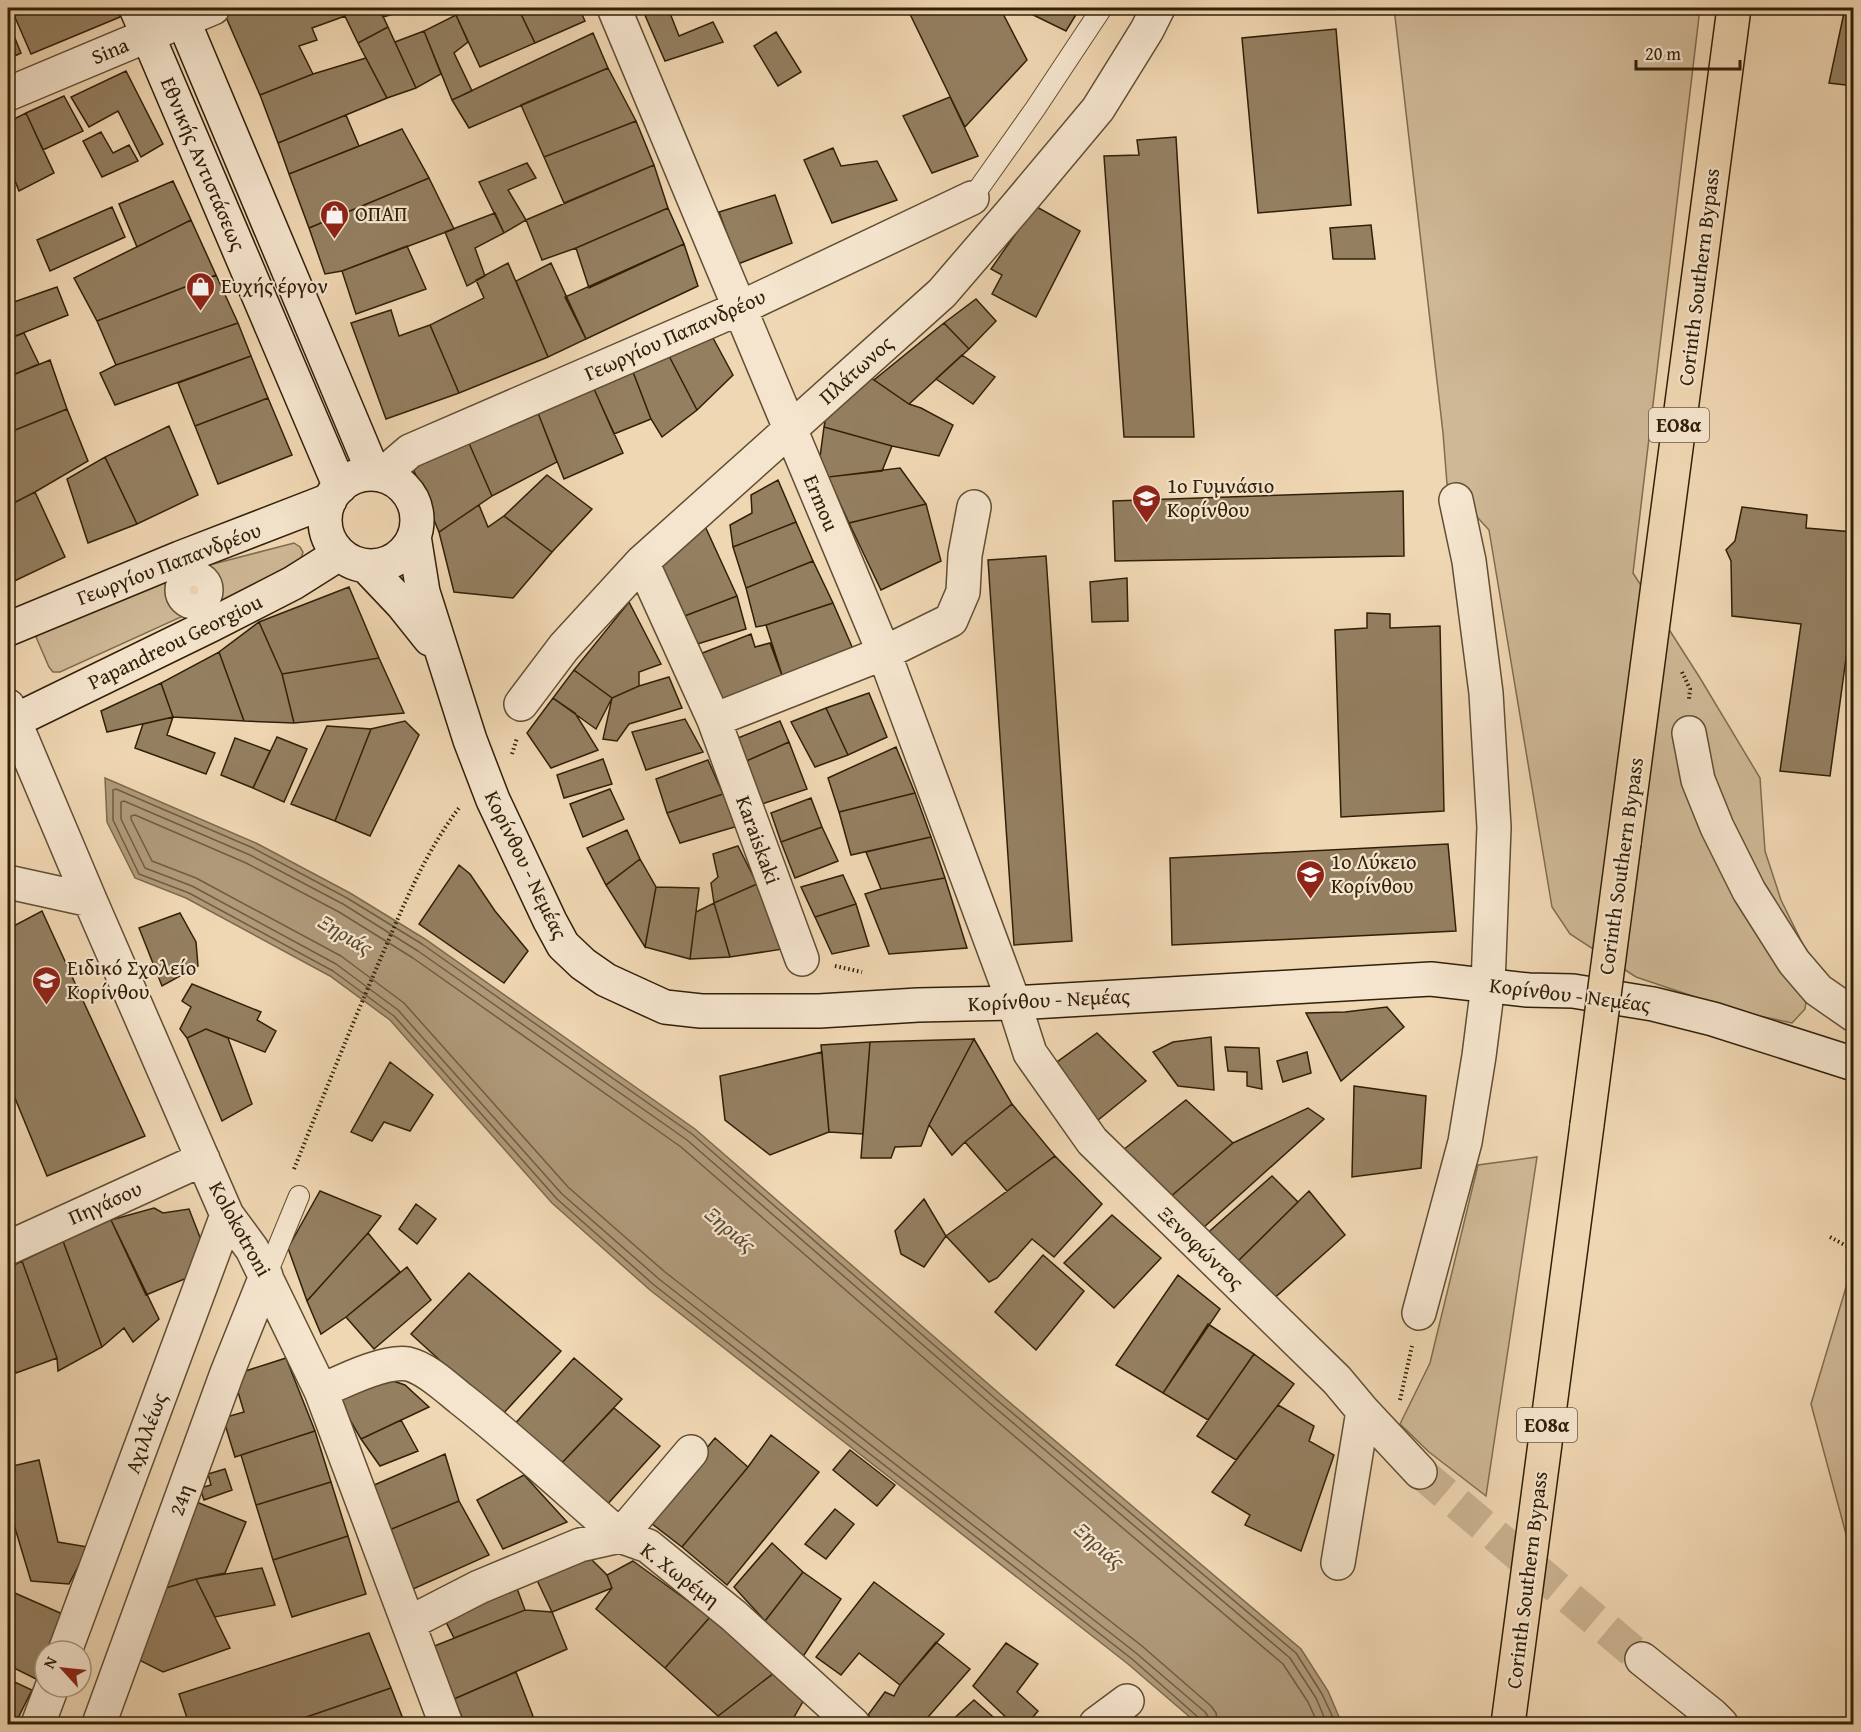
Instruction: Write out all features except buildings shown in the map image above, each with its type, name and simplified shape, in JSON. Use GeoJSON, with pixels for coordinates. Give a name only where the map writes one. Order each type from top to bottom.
{"type":"FeatureCollection","features":[{"type":"Feature","properties":{"kind":"highway","name":"Corinth Southern Bypass"},"geometry":{"type":"LineString","coordinates":[[1508,1725],[1734,8]]}},
{"type":"Feature","properties":{"kind":"street","name":"Ermou"},"geometry":{"type":"LineString","coordinates":[[614,8],[884,653],[1014,1003]]}},
{"type":"Feature","properties":{"kind":"street","name":"Πλάτωνος"},"geometry":{"type":"LineString","coordinates":[[521,704],[564,647],[642,562],[942,293],[1098,109],[1158,8]]}},
{"type":"Feature","properties":{"kind":"street","name":"Sina"},"geometry":{"type":"LineString","coordinates":[[8,94],[142,21],[192,12]]}},
{"type":"Feature","properties":{"kind":"street","name":"Εθνικής Αντιστάσεως"},"geometry":{"type":"LineString","coordinates":[[192,12],[377,475]]}},
{"type":"Feature","properties":{"kind":"street","name":"Εθνικής Αντιστάσεως"},"geometry":{"type":"LineString","coordinates":[[142,21],[335,493]]}},
{"type":"Feature","properties":{"kind":"street","name":"Γεωργίου Παπανδρέου"},"geometry":{"type":"LineString","coordinates":[[377,475],[410,451],[740,308],[972,198]]}},
{"type":"Feature","properties":{"kind":"street"},"geometry":{"type":"LineString","coordinates":[[361,475],[377,475],[396,482],[407,492],[415,506],[417,521],[414,536],[407,549],[395,559],[381,565],[353,560],[330,542],[326,529],[326,514],[335,493],[350,480],[361,475]]}},
{"type":"Feature","properties":{"kind":"street","name":"Γεωργίου Παπανδρέου"},"geometry":{"type":"LineString","coordinates":[[8,628],[195,591],[335,493]]}},
{"type":"Feature","properties":{"kind":"street"},"geometry":{"type":"LineString","coordinates":[[1419,1313],[1465,1142],[1488,985],[1494,827],[1486,693],[1468,561],[1456,500]]}},
{"type":"Feature","properties":{"kind":"street"},"geometry":{"type":"LineString","coordinates":[[714,720],[884,653],[951,620],[963,592],[965,555],[974,507]]}},
{"type":"Feature","properties":{"kind":"street","name":"Κορίνθου - Νεμέας"},"geometry":{"type":"LineString","coordinates":[[414,536],[423,592],[484,777],[545,911],[563,945],[583,964],[606,980],[665,1007],[701,1011],[819,1011],[918,1005],[1014,1003],[1431,979],[1528,990],[1573,991],[1653,1004],[1713,1019],[1854,1064]]}},
{"type":"Feature","properties":{"kind":"street","name":"Κορίνθου - Νεμέας"},"geometry":{"type":"LineString","coordinates":[[353,560],[402,604],[446,659]]}},
{"type":"Feature","properties":{"kind":"street","name":"Papandreou Georgiou"},"geometry":{"type":"LineString","coordinates":[[10,717],[195,591],[293,582],[353,560]]}},
{"type":"Feature","properties":{"kind":"street","name":"Karaiskaki"},"geometry":{"type":"LineString","coordinates":[[642,562],[714,720],[802,959]]}},
{"type":"Feature","properties":{"kind":"street","name":"Kolokotroni"},"geometry":{"type":"LineString","coordinates":[[10,717],[227,1215],[252,1249],[321,1391],[446,1725]]}},
{"type":"Feature","properties":{"kind":"street"},"geometry":{"type":"LineString","coordinates":[[1689,733],[1698,780],[1717,827],[1749,891],[1794,962],[1818,990],[1854,1015]]}},
{"type":"Feature","properties":{"kind":"street"},"geometry":{"type":"LineString","coordinates":[[8,882],[90,900]]}},
{"type":"Feature","properties":{"kind":"street","name":"Ξενοφώντος"},"geometry":{"type":"LineString","coordinates":[[1014,1003],[1030,1053],[1092,1141],[1337,1380],[1420,1472]]}},
{"type":"Feature","properties":{"kind":"street","name":"Πηγάσου"},"geometry":{"type":"LineString","coordinates":[[8,1248],[203,1159]]}},
{"type":"Feature","properties":{"kind":"street","name":"Αχιλλέως"},"geometry":{"type":"LineString","coordinates":[[69,1639],[227,1215]]}},
{"type":"Feature","properties":{"kind":"street","name":"24η"},"geometry":{"type":"LineString","coordinates":[[99,1725],[227,1372],[266,1276]]}},
{"type":"Feature","properties":{"kind":"street"},"geometry":{"type":"LineString","coordinates":[[321,1391],[362,1373],[389,1366],[407,1364],[432,1376],[500,1429],[620,1536],[691,1452]]}},
{"type":"Feature","properties":{"kind":"street"},"geometry":{"type":"LineString","coordinates":[[1338,1563],[1363,1411]]}},
{"type":"Feature","properties":{"kind":"street","name":"Κ. Χωρέμη"},"geometry":{"type":"LineString","coordinates":[[409,1623],[479,1587],[570,1549],[620,1536],[648,1546],[734,1616],[853,1725]]}},
{"type":"Feature","properties":{"kind":"street"},"geometry":{"type":"LineString","coordinates":[[1642,1659],[1712,1715],[1721,1725]]}},
{"type":"Feature","properties":{"kind":"street"},"geometry":{"type":"LineString","coordinates":[[38,1725],[48,1699]]}},
{"type":"Feature","properties":{"kind":"street"},"geometry":{"type":"LineString","coordinates":[[1096,1725],[1127,1701]]}},
{"type":"Feature","properties":{"kind":"lane"},"geometry":{"type":"LineString","coordinates":[[972,198],[1102,8]]}},
{"type":"Feature","properties":{"kind":"lane"},"geometry":{"type":"LineString","coordinates":[[266,1276],[299,1196]]}},
{"type":"Feature","properties":{"kind":"path"},"geometry":{"type":"LineString","coordinates":[[294,1170],[349,1030],[401,910],[419,873],[445,829],[457,810],[484,777]]}},
{"type":"Feature","properties":{"kind":"path"},"geometry":{"type":"LineString","coordinates":[[1830,1237],[1854,1250]]}},
{"type":"Feature","properties":{"kind":"path"},"geometry":{"type":"LineString","coordinates":[[1400,1401],[1419,1313]]}},
{"type":"Feature","properties":{"kind":"shaded area"},"geometry":{"type":"Polygon","coordinates":[[[1394,8],[1700,8],[1633,573],[1760,778],[1765,851],[1781,900],[1811,961],[1805,1009],[1792,1023],[1737,1011],[1636,977],[1570,934],[1552,907],[1489,530],[1447,484],[1394,8]]]}},
{"type":"Feature","properties":{"kind":"shaded area"},"geometry":{"type":"Polygon","coordinates":[[[294,543],[303,552],[301,559],[234,596],[206,607],[213,589],[210,582],[190,570],[294,543]]]}},
{"type":"Feature","properties":{"kind":"shaded area"},"geometry":{"type":"Polygon","coordinates":[[[177,575],[176,585],[180,604],[192,612],[60,672],[53,672],[49,667],[36,637],[39,634],[177,575]]]}},
{"type":"Feature","properties":{"kind":"shaded area"},"geometry":{"type":"Polygon","coordinates":[[[1537,1157],[1486,1496],[1429,1452],[1400,1424],[1430,1363],[1478,1165],[1537,1157]]]}},
{"type":"Feature","properties":{"kind":"shaded area"},"geometry":{"type":"Polygon","coordinates":[[[1854,1264],[1853,1560],[1811,1404],[1854,1264]]]}},
{"type":"Feature","properties":{"kind":"water","name":"Ξηριάς"},"geometry":{"type":"Polygon","coordinates":[[[105,778],[256,843],[350,893],[425,939],[695,1129],[1001,1395],[1301,1649],[1328,1691],[1342,1724],[1198,1724],[1128,1664],[650,1290],[552,1203],[390,1020],[330,976],[186,898],[135,878],[107,822],[105,778]]]}},
{"type":"Feature","properties":{"kind":"tunnel"},"geometry":{"type":"LineString","coordinates":[[1420,1472],[1642,1659]]}},
{"type":"Feature","properties":{"kind":"place","name":"ΟΠΑΠ"},"geometry":{"type":"Point","coordinates":[334,240]}},
{"type":"Feature","properties":{"kind":"place","name":"Ευχής έργον"},"geometry":{"type":"Point","coordinates":[200,312]}},
{"type":"Feature","properties":{"kind":"place","name":"1ο Γυμνάσιο Κορίνθου"},"geometry":{"type":"Point","coordinates":[1146,524]}},
{"type":"Feature","properties":{"kind":"place","name":"1ο Λύκειο Κορίνθου"},"geometry":{"type":"Point","coordinates":[1310,900]}},
{"type":"Feature","properties":{"kind":"place","name":"Ειδικό Σχολείο Κορίνθου"},"geometry":{"type":"Point","coordinates":[46,1006]}}]}
